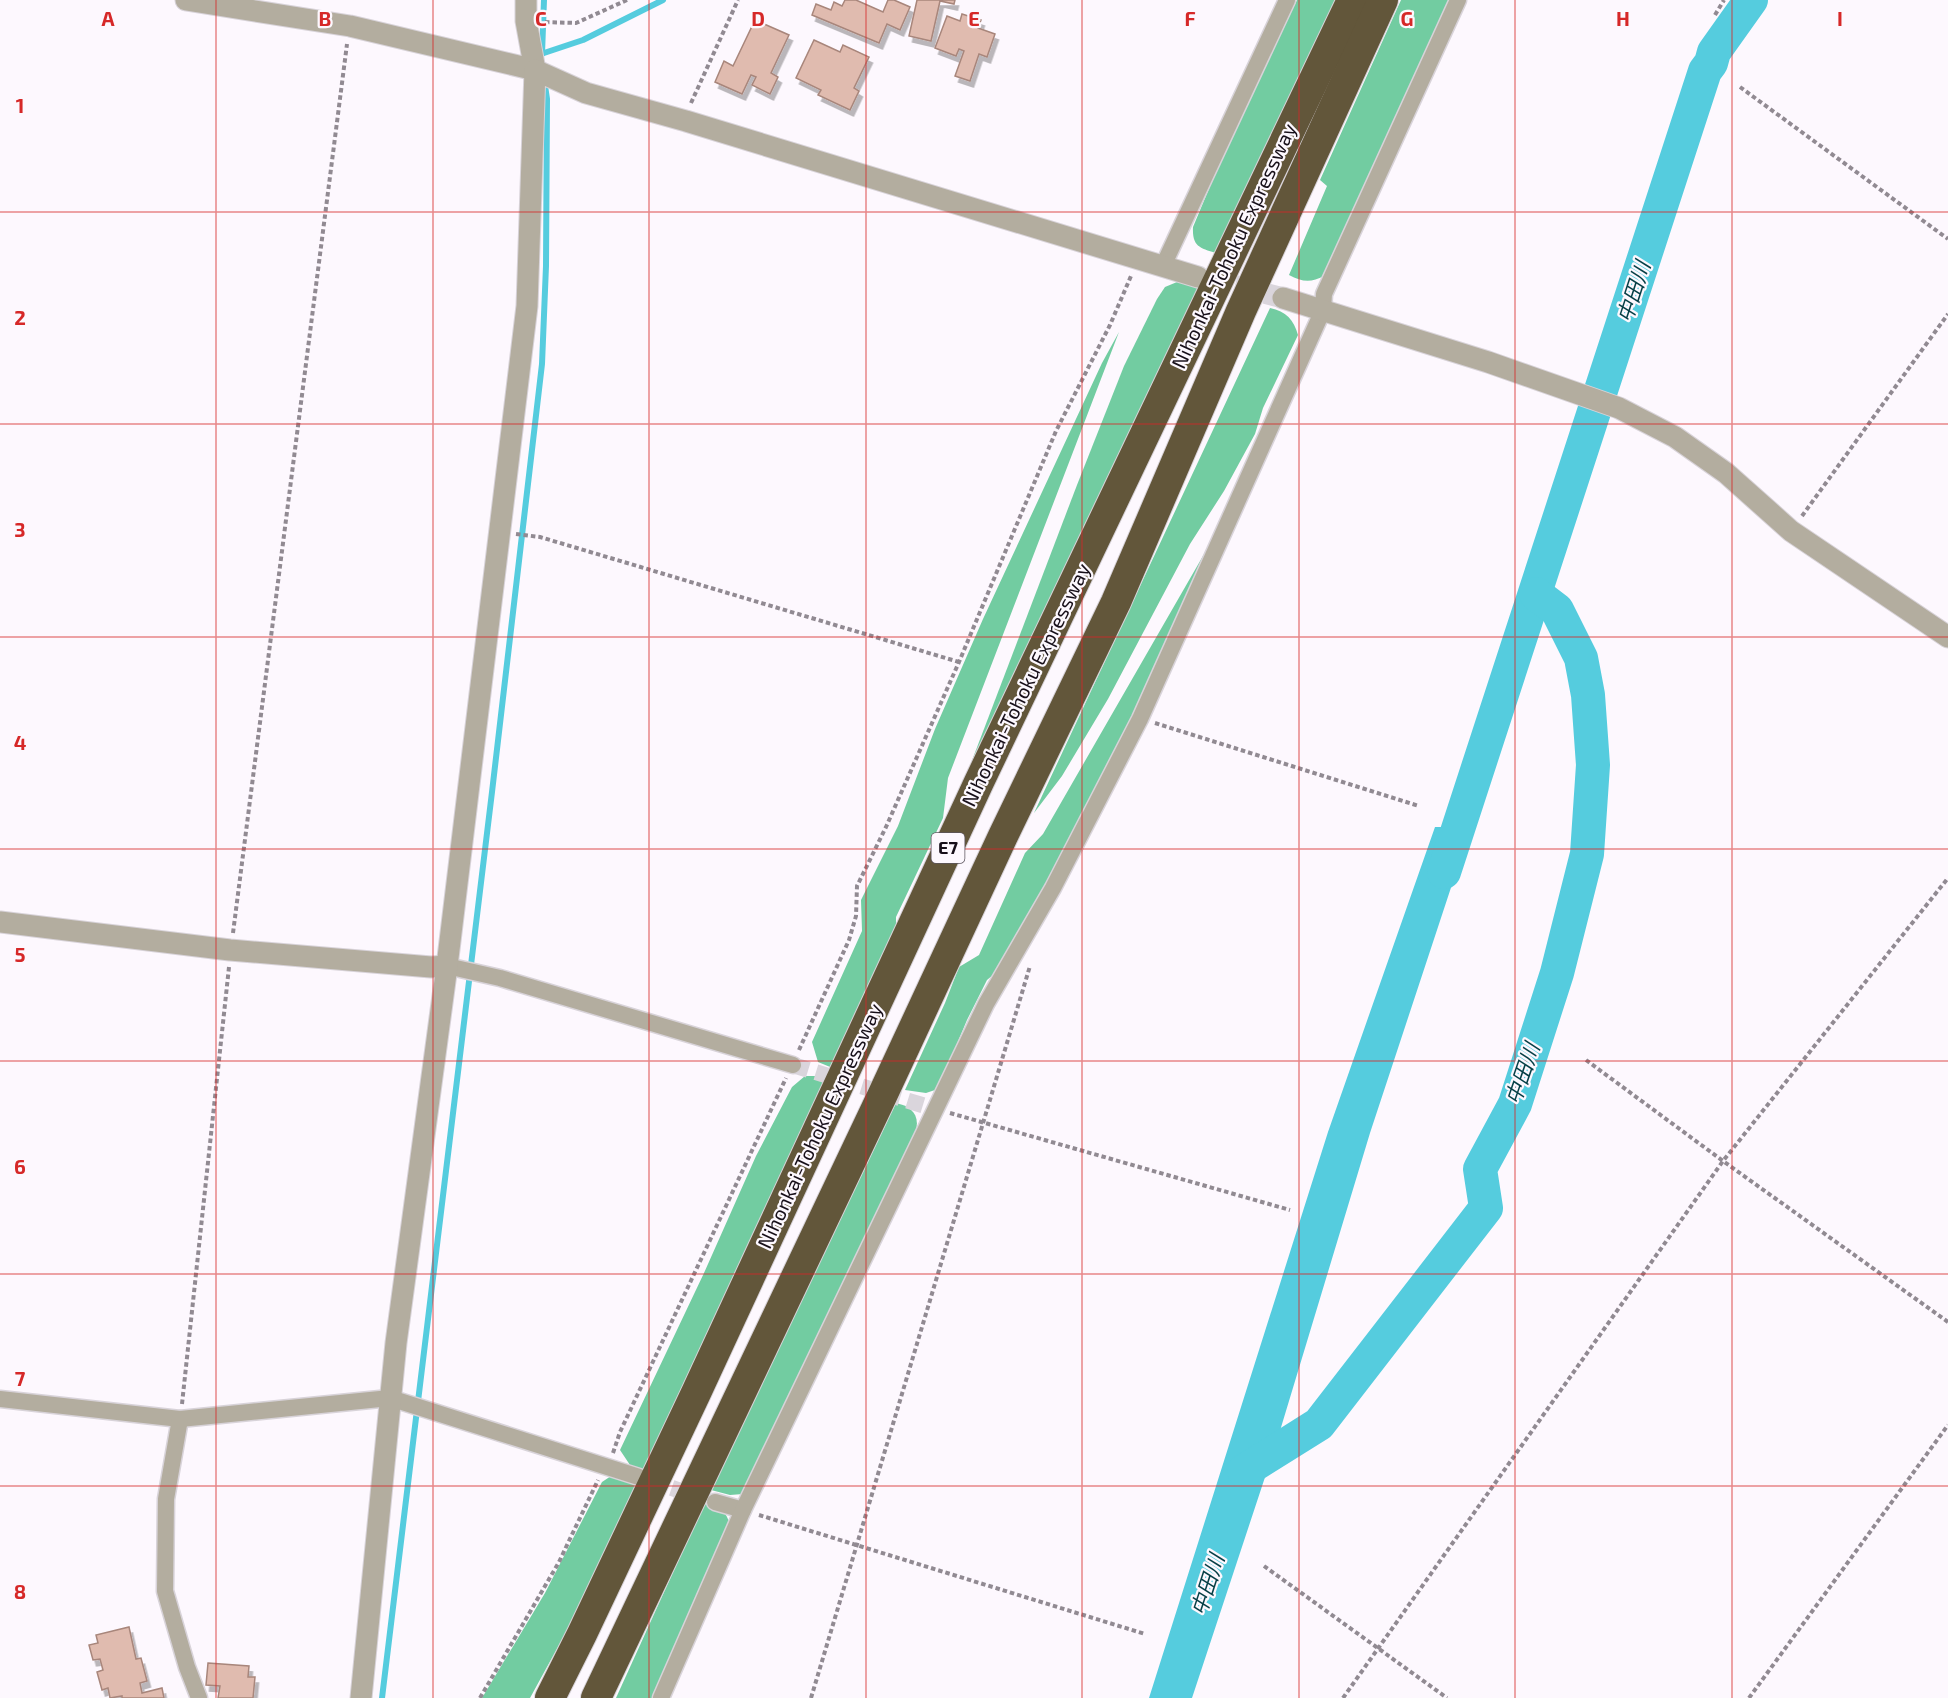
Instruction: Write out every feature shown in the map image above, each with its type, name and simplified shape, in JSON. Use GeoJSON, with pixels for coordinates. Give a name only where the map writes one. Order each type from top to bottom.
{"type":"FeatureCollection","features":[{"type":"Feature","properties":{"kind":"highway","name":"Nihonkai-Tohoku Expressway"},"geometry":{"type":"LineString","coordinates":[[550,1698],[702,1382],[979,782],[1352,0]]}},
{"type":"Feature","properties":{"kind":"highway","name":"Nihonkai-Tohoku Expressway"},"geometry":{"type":"LineString","coordinates":[[596,1698],[1116,602],[1241,311],[1383,0]]}},
{"type":"Feature","properties":{"kind":"street"},"geometry":{"type":"LineString","coordinates":[[186,0],[350,26],[535,70],[586,93],[686,121],[1198,277]]}},
{"type":"Feature","properties":{"kind":"street"},"geometry":{"type":"LineString","coordinates":[[1163,266],[1287,0]]}},
{"type":"Feature","properties":{"kind":"street"},"geometry":{"type":"LineString","coordinates":[[661,1698],[743,1510],[986,1004],[1053,888],[1140,719],[1323,310],[1324,294],[1458,0]]}},
{"type":"Feature","properties":{"kind":"street"},"geometry":{"type":"LineString","coordinates":[[361,1698],[390,1398],[447,966],[527,306],[535,70],[526,10]]}},
{"type":"Feature","properties":{"kind":"street"},"geometry":{"type":"LineString","coordinates":[[1282,298],[1488,362],[1619,408],[1675,437],[1726,473],[1791,531],[1948,638]]}},
{"type":"Feature","properties":{"kind":"street"},"geometry":{"type":"LineString","coordinates":[[0,922],[230,950],[431,967],[447,966],[500,978],[793,1065]]}},
{"type":"Feature","properties":{"kind":"street"},"geometry":{"type":"LineString","coordinates":[[0,1399],[180,1419],[390,1398],[639,1477]]}},
{"type":"Feature","properties":{"kind":"street"},"geometry":{"type":"LineString","coordinates":[[180,1419],[166,1498],[165,1591],[187,1667],[199,1698]]}},
{"type":"Feature","properties":{"kind":"street"},"geometry":{"type":"LineString","coordinates":[[715,1502],[743,1510]]}},
{"type":"Feature","properties":{"kind":"path"},"geometry":{"type":"LineString","coordinates":[[526,10],[576,23],[627,0]]}},
{"type":"Feature","properties":{"kind":"path"},"geometry":{"type":"LineString","coordinates":[[686,121],[693,100],[738,0]]}},
{"type":"Feature","properties":{"kind":"path"},"geometry":{"type":"LineString","coordinates":[[1715,15],[1724,0]]}},
{"type":"Feature","properties":{"kind":"path"},"geometry":{"type":"LineString","coordinates":[[180,1419],[230,950],[350,26]]}},
{"type":"Feature","properties":{"kind":"path"},"geometry":{"type":"LineString","coordinates":[[1740,87],[1948,239]]}},
{"type":"Feature","properties":{"kind":"path"},"geometry":{"type":"LineString","coordinates":[[480,1698],[559,1562],[599,1478],[608,1467],[620,1432],[793,1065],[849,940],[856,916],[857,886],[886,827],[959,662],[1056,431],[1110,325],[1138,259]]}},
{"type":"Feature","properties":{"kind":"path"},"geometry":{"type":"LineString","coordinates":[[1791,531],[1948,314]]}},
{"type":"Feature","properties":{"kind":"path"},"geometry":{"type":"LineString","coordinates":[[500,532],[540,537],[959,662]]}},
{"type":"Feature","properties":{"kind":"path"},"geometry":{"type":"LineString","coordinates":[[1140,719],[1419,806]]}},
{"type":"Feature","properties":{"kind":"path"},"geometry":{"type":"LineString","coordinates":[[1343,1698],[1723,1161],[1948,878]]}},
{"type":"Feature","properties":{"kind":"path"},"geometry":{"type":"LineString","coordinates":[[811,1698],[1033,955]]}},
{"type":"Feature","properties":{"kind":"path"},"geometry":{"type":"LineString","coordinates":[[1586,1060],[1948,1322]]}},
{"type":"Feature","properties":{"kind":"path"},"geometry":{"type":"LineString","coordinates":[[935,1109],[1290,1210]]}},
{"type":"Feature","properties":{"kind":"path"},"geometry":{"type":"LineString","coordinates":[[1749,1698],[1948,1425]]}},
{"type":"Feature","properties":{"kind":"path"},"geometry":{"type":"LineString","coordinates":[[743,1510],[1145,1634]]}},
{"type":"Feature","properties":{"kind":"path"},"geometry":{"type":"LineString","coordinates":[[1264,1566],[1448,1698]]}},
{"type":"Feature","properties":{"kind":"green space"},"geometry":{"type":"Polygon","coordinates":[[[1297,0],[1339,0],[1219,254],[1207,250],[1196,243],[1193,227],[1226,148],[1297,0]]]}},
{"type":"Feature","properties":{"kind":"green space"},"geometry":{"type":"Polygon","coordinates":[[[1401,0],[1455,0],[1324,276],[1311,281],[1298,279],[1289,275],[1327,186],[1320,180],[1401,0]]]}},
{"type":"Feature","properties":{"kind":"green space"},"geometry":{"type":"Polygon","coordinates":[[[1185,281],[1202,287],[963,784],[1124,366],[1165,287],[1185,281]]]}},
{"type":"Feature","properties":{"kind":"green space"},"geometry":{"type":"Polygon","coordinates":[[[1270,308],[1281,311],[1288,317],[1298,335],[1263,408],[1255,434],[1224,491],[1190,544],[1108,699],[1062,776],[1034,813],[1270,308]]]}},
{"type":"Feature","properties":{"kind":"green space"},"geometry":{"type":"Polygon","coordinates":[[[1119,332],[948,778],[943,818],[896,917],[896,937],[835,1069],[818,1062],[812,1042],[862,931],[861,900],[898,826],[935,729],[983,619],[1102,363],[1119,332]]]}},
{"type":"Feature","properties":{"kind":"green space"},"geometry":{"type":"Polygon","coordinates":[[[1211,542],[1134,720],[1006,964],[987,980],[967,1020],[938,1089],[926,1093],[905,1090],[959,967],[979,955],[1025,853],[1043,834],[1211,542]]]}},
{"type":"Feature","properties":{"kind":"green space"},"geometry":{"type":"Polygon","coordinates":[[[805,1076],[815,1076],[829,1082],[646,1470],[630,1465],[620,1450],[704,1273],[756,1156],[792,1087],[805,1076]]]}},
{"type":"Feature","properties":{"kind":"green space"},"geometry":{"type":"Polygon","coordinates":[[[896,1103],[906,1106],[913,1112],[917,1119],[916,1130],[748,1489],[743,1494],[730,1495],[711,1490],[896,1103]]]}},
{"type":"Feature","properties":{"kind":"green space"},"geometry":{"type":"Polygon","coordinates":[[[611,1476],[638,1482],[582,1603],[530,1698],[482,1698],[545,1593],[602,1482],[611,1476]]]}},
{"type":"Feature","properties":{"kind":"green space"},"geometry":{"type":"Polygon","coordinates":[[[704,1504],[721,1510],[730,1525],[652,1698],[616,1698],[704,1504]]]}},
{"type":"Feature","properties":{"kind":"water"},"geometry":{"type":"Polygon","coordinates":[[[1435,827],[1471,827],[1370,1133],[1276,1444],[1192,1698],[1149,1698],[1328,1132],[1435,827]]]}},
{"type":"Feature","properties":{"kind":"building"},"geometry":{"type":"Polygon","coordinates":[[[845,0],[856,0],[883,12],[888,0],[894,0],[910,7],[900,30],[887,24],[879,43],[812,15],[816,4],[831,10],[834,2],[842,6],[845,0]]]}},
{"type":"Feature","properties":{"kind":"building"},"geometry":{"type":"Polygon","coordinates":[[[917,0],[955,0],[954,4],[940,1],[931,41],[909,36],[917,0]]]}},
{"type":"Feature","properties":{"kind":"building"},"geometry":{"type":"Polygon","coordinates":[[[962,14],[981,20],[978,28],[995,34],[987,57],[979,54],[970,81],[955,76],[964,51],[959,49],[956,56],[935,48],[947,16],[960,21],[962,14]]]}},
{"type":"Feature","properties":{"kind":"building"},"geometry":{"type":"Polygon","coordinates":[[[755,20],[789,35],[771,73],[778,77],[770,94],[752,85],[756,77],[751,75],[742,94],[715,82],[724,61],[733,66],[755,20]]]}},
{"type":"Feature","properties":{"kind":"building"},"geometry":{"type":"Polygon","coordinates":[[[814,40],[840,52],[843,45],[869,57],[854,88],[859,91],[850,110],[818,95],[821,90],[796,78],[814,40]]]}},
{"type":"Feature","properties":{"kind":"building"},"geometry":{"type":"Polygon","coordinates":[[[129,1627],[136,1659],[141,1658],[147,1681],[140,1683],[142,1693],[162,1688],[164,1698],[122,1698],[122,1696],[110,1698],[108,1688],[102,1690],[97,1672],[103,1670],[100,1659],[93,1660],[89,1645],[98,1643],[96,1635],[129,1627]]]}},
{"type":"Feature","properties":{"kind":"building"},"geometry":{"type":"Polygon","coordinates":[[[208,1663],[249,1666],[248,1677],[255,1677],[253,1698],[218,1698],[220,1686],[206,1685],[208,1663]]]}},
{"type":"Feature","properties":{"kind":"waterway"},"geometry":{"type":"LineString","coordinates":[[542,54],[544,0]]}},
{"type":"Feature","properties":{"kind":"waterway"},"geometry":{"type":"LineString","coordinates":[[541,54],[583,40],[663,0]]}},
{"type":"Feature","properties":{"kind":"waterway","name":"中田川"},"geometry":{"type":"LineString","coordinates":[[1444,872],[1705,71],[1711,63],[1714,52],[1751,0]]}},
{"type":"Feature","properties":{"kind":"waterway"},"geometry":{"type":"LineString","coordinates":[[382,1698],[542,364],[546,266],[547,99],[544,79]]}},
{"type":"Feature","properties":{"kind":"waterway","name":"中田川"},"geometry":{"type":"LineString","coordinates":[[1244,1471],[1319,1424],[1486,1208],[1480,1169],[1515,1104],[1557,973],[1587,854],[1593,765],[1588,695],[1581,658],[1557,610],[1536,594]]}},
{"type":"Feature","properties":{"kind":"tunnel"},"geometry":{"type":"LineString","coordinates":[[1205,278],[1283,298]]}},
{"type":"Feature","properties":{"kind":"tunnel"},"geometry":{"type":"LineString","coordinates":[[793,1065],[935,1109]]}},
{"type":"Feature","properties":{"kind":"tunnel"},"geometry":{"type":"LineString","coordinates":[[649,1480],[698,1497]]}}]}
